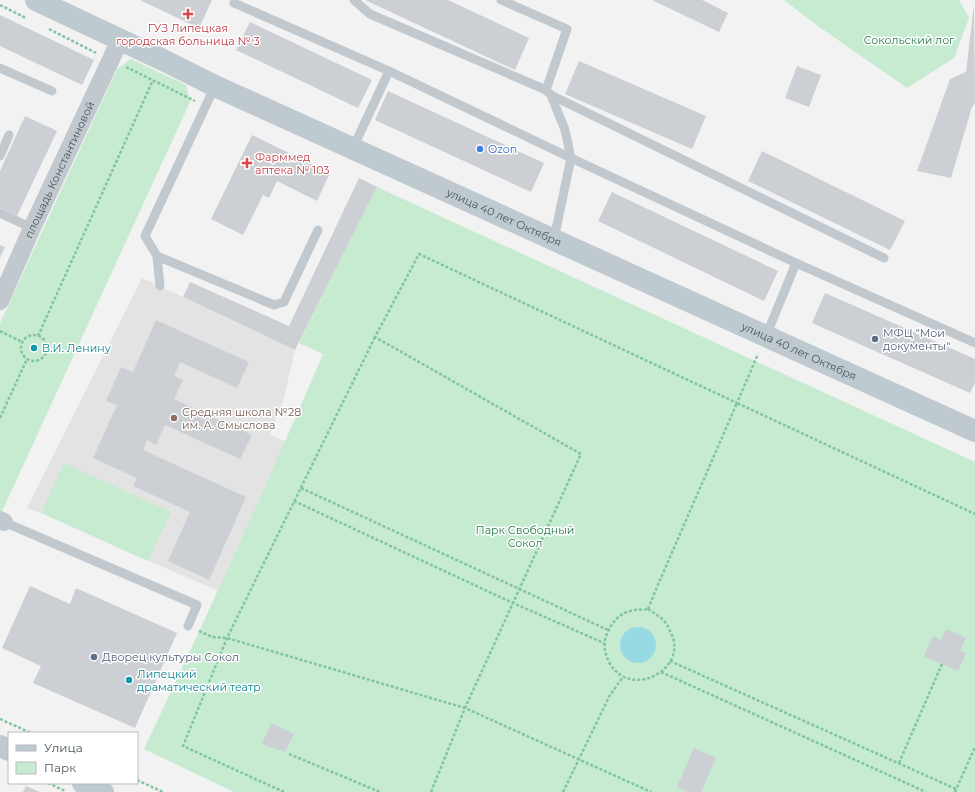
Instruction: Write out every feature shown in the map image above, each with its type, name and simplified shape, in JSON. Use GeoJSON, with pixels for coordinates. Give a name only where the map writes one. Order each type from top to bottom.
{"type":"FeatureCollection","features":[{"type":"Feature","properties":{"kind":"street","name":"улица 40 лет Октября"},"geometry":{"type":"LineString","coordinates":[[36,0],[215,86],[766,336],[974,427]]}},
{"type":"Feature","properties":{"kind":"street","name":"площадь Константиновой"},"geometry":{"type":"LineString","coordinates":[[0,301],[32,228],[120,40]]}},
{"type":"Feature","properties":{"kind":"street"},"geometry":{"type":"LineString","coordinates":[[85,784],[103,792]]}},
{"type":"Feature","properties":{"kind":"lane"},"geometry":{"type":"LineString","coordinates":[[354,0],[370,14],[549,93],[884,258]]}},
{"type":"Feature","properties":{"kind":"lane"},"geometry":{"type":"LineString","coordinates":[[501,0],[567,29],[549,93],[565,130],[571,158],[554,239]]}},
{"type":"Feature","properties":{"kind":"lane"},"geometry":{"type":"LineString","coordinates":[[234,2],[389,71],[796,263],[975,343]]}},
{"type":"Feature","properties":{"kind":"lane"},"geometry":{"type":"LineString","coordinates":[[0,68],[52,91]]}},
{"type":"Feature","properties":{"kind":"lane"},"geometry":{"type":"LineString","coordinates":[[353,148],[389,71]]}},
{"type":"Feature","properties":{"kind":"lane"},"geometry":{"type":"LineString","coordinates":[[160,286],[157,256],[145,236],[215,86]]}},
{"type":"Feature","properties":{"kind":"lane"},"geometry":{"type":"LineString","coordinates":[[0,156],[9,135]]}},
{"type":"Feature","properties":{"kind":"lane"},"geometry":{"type":"LineString","coordinates":[[0,213],[32,228]]}},
{"type":"Feature","properties":{"kind":"lane"},"geometry":{"type":"LineString","coordinates":[[157,256],[274,305],[284,302],[318,230]]}},
{"type":"Feature","properties":{"kind":"lane"},"geometry":{"type":"LineString","coordinates":[[766,336],[796,263]]}},
{"type":"Feature","properties":{"kind":"lane"},"geometry":{"type":"LineString","coordinates":[[1,524],[197,605],[188,626]]}},
{"type":"Feature","properties":{"kind":"path"},"geometry":{"type":"LineString","coordinates":[[38,336],[153,80]]}},
{"type":"Feature","properties":{"kind":"path"},"geometry":{"type":"LineString","coordinates":[[284,792],[183,746],[227,638],[375,337],[419,254],[975,514]]}},
{"type":"Feature","properties":{"kind":"path"},"geometry":{"type":"LineString","coordinates":[[0,331],[22,342]]}},
{"type":"Feature","properties":{"kind":"path"},"geometry":{"type":"LineString","coordinates":[[28,336],[38,336],[44,339],[47,351],[45,355],[38,360],[34,361],[27,359],[21,351],[22,342],[28,336]]}},
{"type":"Feature","properties":{"kind":"path"},"geometry":{"type":"LineString","coordinates":[[648,609],[766,336]]}},
{"type":"Feature","properties":{"kind":"path"},"geometry":{"type":"LineString","coordinates":[[375,337],[580,454],[465,708],[431,792]]}},
{"type":"Feature","properties":{"kind":"path"},"geometry":{"type":"LineString","coordinates":[[0,418],[27,359]]}},
{"type":"Feature","properties":{"kind":"path"},"geometry":{"type":"LineString","coordinates":[[300,488],[608,630]]}},
{"type":"Feature","properties":{"kind":"path"},"geometry":{"type":"LineString","coordinates":[[294,501],[513,603],[604,643]]}},
{"type":"Feature","properties":{"kind":"path"},"geometry":{"type":"LineString","coordinates":[[648,609],[666,623],[673,637],[674,649],[670,661],[661,672],[650,679],[635,680],[623,677],[612,667],[605,656],[604,643],[608,630],[617,618],[630,611],[648,609]]}},
{"type":"Feature","properties":{"kind":"path"},"geometry":{"type":"LineString","coordinates":[[188,626],[212,637],[227,638],[465,708],[651,792]]}},
{"type":"Feature","properties":{"kind":"path"},"geometry":{"type":"LineString","coordinates":[[670,661],[899,763],[955,790],[975,747]]}},
{"type":"Feature","properties":{"kind":"path"},"geometry":{"type":"LineString","coordinates":[[899,763],[942,664]]}},
{"type":"Feature","properties":{"kind":"path"},"geometry":{"type":"LineString","coordinates":[[661,672],[926,792]]}},
{"type":"Feature","properties":{"kind":"path"},"geometry":{"type":"LineString","coordinates":[[563,792],[610,694],[623,677]]}},
{"type":"Feature","properties":{"kind":"path"},"geometry":{"type":"LineString","coordinates":[[0,719],[30,732]]}},
{"type":"Feature","properties":{"kind":"path"},"geometry":{"type":"LineString","coordinates":[[289,754],[380,792]]}},
{"type":"Feature","properties":{"kind":"path"},"geometry":{"type":"LineString","coordinates":[[138,780],[163,792]]}},
{"type":"Feature","properties":{"kind":"path"},"geometry":{"type":"LineString","coordinates":[[50,784],[68,792]]}},
{"type":"Feature","properties":{"kind":"shaded area","name":"Средняя школа №28 им. А. Смыслова"},"geometry":{"type":"Polygon","coordinates":[[[142,278],[295,350],[283,402],[270,434],[286,442],[218,591],[27,508],[142,278]]]}},
{"type":"Feature","properties":{"kind":"green space","name":"Сокольский лог"},"geometry":{"type":"Polygon","coordinates":[[[784,0],[959,0],[969,18],[954,58],[907,88],[815,24],[784,0]]]}},
{"type":"Feature","properties":{"kind":"green space"},"geometry":{"type":"Polygon","coordinates":[[[131,59],[186,85],[190,102],[0,516],[0,323],[117,69],[131,59]]]}},
{"type":"Feature","properties":{"kind":"green space","name":"Парк Свободный Сокол"},"geometry":{"type":"Polygon","coordinates":[[[377,187],[975,462],[975,792],[234,792],[144,749],[280,453],[323,354],[299,343],[377,187]]]}},
{"type":"Feature","properties":{"kind":"green space"},"geometry":{"type":"Polygon","coordinates":[[[64,463],[171,512],[148,561],[41,513],[64,463]]]}},
{"type":"Feature","properties":{"kind":"water"},"geometry":{"type":"Polygon","coordinates":[[[642,627],[651,632],[655,638],[655,652],[651,658],[642,663],[634,663],[625,658],[621,652],[620,641],[625,632],[631,628],[642,627]]]}},
{"type":"Feature","properties":{"kind":"building","name":"ГУЗ Липецкая городская больница № 3"},"geometry":{"type":"Polygon","coordinates":[[[140,0],[212,0],[199,28],[140,0]]]}},
{"type":"Feature","properties":{"kind":"building"},"geometry":{"type":"Polygon","coordinates":[[[365,0],[448,0],[529,38],[515,70],[365,0]]]}},
{"type":"Feature","properties":{"kind":"building"},"geometry":{"type":"Polygon","coordinates":[[[652,0],[702,0],[728,13],[719,32],[652,0]]]}},
{"type":"Feature","properties":{"kind":"building"},"geometry":{"type":"Polygon","coordinates":[[[974,4],[975,103],[972,107],[951,178],[917,171],[950,79],[966,72],[974,4]]]}},
{"type":"Feature","properties":{"kind":"building"},"geometry":{"type":"Polygon","coordinates":[[[0,15],[94,60],[82,85],[0,46],[0,15]]]}},
{"type":"Feature","properties":{"kind":"building"},"geometry":{"type":"Polygon","coordinates":[[[250,22],[372,80],[358,108],[236,50],[250,22]]]}},
{"type":"Feature","properties":{"kind":"building"},"geometry":{"type":"Polygon","coordinates":[[[579,61],[706,116],[692,149],[565,94],[579,61]]]}},
{"type":"Feature","properties":{"kind":"building"},"geometry":{"type":"Polygon","coordinates":[[[797,66],[821,75],[809,107],[785,98],[797,66]]]}},
{"type":"Feature","properties":{"kind":"building"},"geometry":{"type":"Polygon","coordinates":[[[388,91],[544,163],[531,192],[375,120],[388,91]]]}},
{"type":"Feature","properties":{"kind":"building"},"geometry":{"type":"Polygon","coordinates":[[[25,116],[57,131],[17,216],[0,208],[0,171],[25,116]]]}},
{"type":"Feature","properties":{"kind":"building"},"geometry":{"type":"Polygon","coordinates":[[[252,135],[330,173],[317,201],[277,181],[269,198],[263,195],[243,235],[211,219],[252,135]]]}},
{"type":"Feature","properties":{"kind":"building"},"geometry":{"type":"Polygon","coordinates":[[[762,151],[905,221],[890,250],[748,181],[762,151]]]}},
{"type":"Feature","properties":{"kind":"building"},"geometry":{"type":"Polygon","coordinates":[[[359,178],[377,187],[295,350],[183,297],[190,282],[289,326],[359,178]]]}},
{"type":"Feature","properties":{"kind":"building"},"geometry":{"type":"Polygon","coordinates":[[[612,192],[778,271],[764,301],[598,221],[612,192]]]}},
{"type":"Feature","properties":{"kind":"building"},"geometry":{"type":"Polygon","coordinates":[[[0,245],[5,247],[0,258],[0,245]]]}},
{"type":"Feature","properties":{"kind":"building"},"geometry":{"type":"Polygon","coordinates":[[[825,293],[975,359],[975,383],[970,393],[812,323],[825,293]]]}},
{"type":"Feature","properties":{"kind":"building"},"geometry":{"type":"Polygon","coordinates":[[[156,320],[249,362],[237,388],[180,362],[174,376],[183,380],[174,399],[252,435],[240,459],[165,425],[156,445],[147,440],[143,450],[246,497],[209,580],[168,561],[190,512],[133,486],[137,478],[93,458],[117,405],[106,401],[121,367],[133,372],[156,320]]]}},
{"type":"Feature","properties":{"kind":"building","name":"Дворец культуры Сокол"},"geometry":{"type":"Polygon","coordinates":[[[30,586],[70,604],[76,588],[177,633],[135,728],[33,683],[41,666],[2,648],[30,586]]]}},
{"type":"Feature","properties":{"kind":"building"},"geometry":{"type":"Polygon","coordinates":[[[946,629],[966,638],[960,650],[966,653],[958,671],[924,656],[933,636],[941,640],[946,629]]]}},
{"type":"Feature","properties":{"kind":"building"},"geometry":{"type":"Polygon","coordinates":[[[271,723],[294,734],[285,752],[262,744],[271,723]]]}},
{"type":"Feature","properties":{"kind":"building"},"geometry":{"type":"Polygon","coordinates":[[[694,748],[716,758],[701,792],[688,792],[677,787],[694,748]]]}},
{"type":"Feature","properties":{"kind":"building"},"geometry":{"type":"Polygon","coordinates":[[[26,786],[40,792],[23,792],[26,786]]]}},
{"type":"Feature","properties":{"kind":"place","name":"ГУЗ Липецкая городская больница № 3"},"geometry":{"type":"Point","coordinates":[188,14]}},
{"type":"Feature","properties":{"kind":"place","name":"Ozon"},"geometry":{"type":"Point","coordinates":[480,149]}},
{"type":"Feature","properties":{"kind":"place","name":"Фарммед аптека № 103"},"geometry":{"type":"Point","coordinates":[247,163]}},
{"type":"Feature","properties":{"kind":"place","name":"МФЦ \"Мои документы\""},"geometry":{"type":"Point","coordinates":[875,339]}},
{"type":"Feature","properties":{"kind":"place","name":"В.И. Ленину"},"geometry":{"type":"Point","coordinates":[34,348]}},
{"type":"Feature","properties":{"kind":"place","name":"Средняя школа №28 им. А. Смыслова"},"geometry":{"type":"Point","coordinates":[174,418]}},
{"type":"Feature","properties":{"kind":"place","name":"Дворец культуры Сокол"},"geometry":{"type":"Point","coordinates":[94,657]}},
{"type":"Feature","properties":{"kind":"place","name":"Липецкий драматический театр"},"geometry":{"type":"Point","coordinates":[129,680]}}]}
